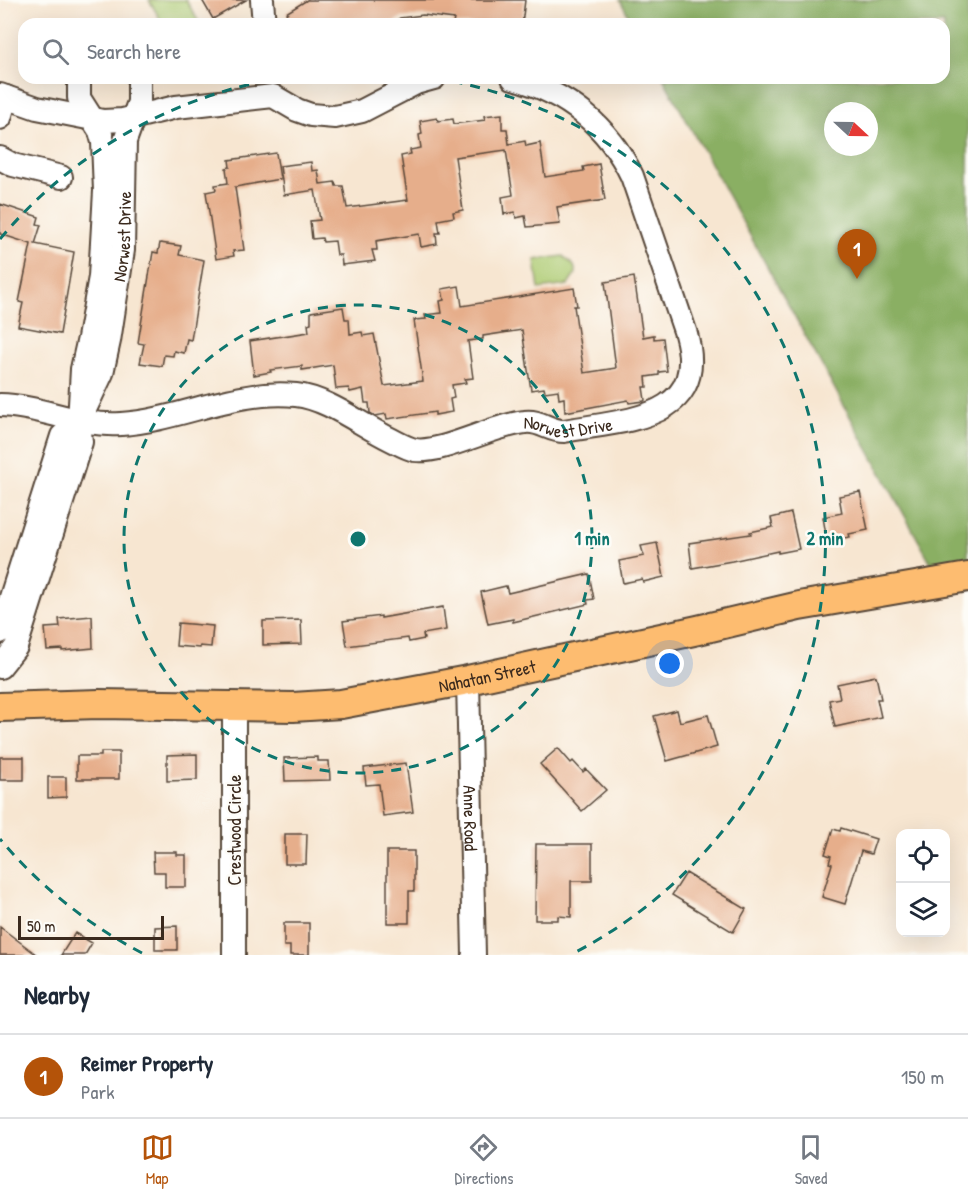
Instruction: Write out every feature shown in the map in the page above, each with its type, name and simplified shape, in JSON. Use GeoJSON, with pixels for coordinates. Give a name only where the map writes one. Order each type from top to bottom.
{"type":"FeatureCollection","features":[{"type":"Feature","properties":{"kind":"main road","name":"Nahatan Street"},"geometry":{"type":"LineString","coordinates":[[0,707],[99,704],[293,707],[341,704],[468,680],[799,606],[968,577]]}},
{"type":"Feature","properties":{"kind":"street","name":"Norwest Drive"},"geometry":{"type":"LineString","coordinates":[[0,666],[16,647],[81,442],[79,422],[81,369],[100,277],[105,220],[103,142],[100,131],[80,98],[79,84]]}},
{"type":"Feature","properties":{"kind":"street","name":"Norwest Drive"},"geometry":{"type":"LineString","coordinates":[[0,632],[62,436],[79,422],[102,373],[115,310],[123,250],[125,141],[135,117],[139,84]]}},
{"type":"Feature","properties":{"kind":"street"},"geometry":{"type":"LineString","coordinates":[[2,104],[37,108],[92,120],[112,121],[272,87],[297,110],[312,115],[335,117],[362,111],[414,84]]}},
{"type":"Feature","properties":{"kind":"street","name":"Norwest Drive"},"geometry":{"type":"LineString","coordinates":[[0,405],[21,407],[79,422],[126,424],[248,395],[296,395],[321,402],[417,450],[430,450],[512,424],[537,422],[553,430],[564,430],[646,416],[660,411],[682,392],[690,375],[691,361],[689,346],[632,176],[610,140],[579,109],[556,95],[528,84]]}},
{"type":"Feature","properties":{"kind":"street"},"geometry":{"type":"LineString","coordinates":[[0,158],[13,165],[61,177]]}},
{"type":"Feature","properties":{"kind":"street","name":"Anne Road"},"geometry":{"type":"LineString","coordinates":[[468,680],[474,955]]}},
{"type":"Feature","properties":{"kind":"street","name":"Crestwood Circle"},"geometry":{"type":"LineString","coordinates":[[234,706],[234,955]]}},
{"type":"Feature","properties":{"kind":"green space"},"geometry":{"type":"Polygon","coordinates":[[[149,0],[186,0],[196,18],[160,18],[149,0]]]}},
{"type":"Feature","properties":{"kind":"green space"},"geometry":{"type":"Polygon","coordinates":[[[620,0],[968,0],[968,559],[932,565],[666,84],[950,84],[950,18],[630,18],[620,0]]]}},
{"type":"Feature","properties":{"kind":"green space"},"geometry":{"type":"Polygon","coordinates":[[[563,256],[574,266],[576,273],[568,285],[539,289],[535,260],[563,256]]]}},
{"type":"Feature","properties":{"kind":"building"},"geometry":{"type":"Polygon","coordinates":[[[202,0],[246,0],[215,18],[212,18],[202,0]]]}},
{"type":"Feature","properties":{"kind":"building"},"geometry":{"type":"Polygon","coordinates":[[[307,0],[525,0],[523,18],[446,18],[423,15],[400,18],[289,18],[286,13],[307,0]]]}},
{"type":"Feature","properties":{"kind":"building"},"geometry":{"type":"Polygon","coordinates":[[[502,114],[502,129],[507,129],[509,144],[525,141],[526,146],[540,143],[545,177],[584,171],[583,167],[599,164],[605,200],[557,207],[560,224],[527,227],[525,216],[516,218],[515,212],[504,214],[502,197],[513,195],[506,150],[455,157],[463,210],[453,212],[454,217],[438,220],[440,233],[436,233],[437,244],[421,247],[419,234],[376,241],[377,250],[372,250],[375,261],[342,265],[341,255],[337,255],[335,241],[323,242],[322,238],[312,239],[310,221],[320,220],[315,190],[284,195],[280,166],[311,162],[312,171],[318,170],[320,184],[335,182],[336,186],[343,186],[347,208],[408,200],[401,156],[411,154],[410,150],[421,148],[420,121],[437,118],[438,121],[453,119],[454,124],[485,120],[484,116],[502,114]]]}},
{"type":"Feature","properties":{"kind":"building"},"geometry":{"type":"Polygon","coordinates":[[[276,153],[280,179],[235,187],[244,250],[233,251],[234,256],[216,259],[206,192],[216,190],[215,185],[228,183],[226,168],[230,167],[229,160],[276,153]]]}},
{"type":"Feature","properties":{"kind":"building"},"geometry":{"type":"Polygon","coordinates":[[[0,204],[39,217],[37,224],[41,225],[35,244],[74,252],[60,334],[18,326],[23,303],[19,302],[31,244],[0,234],[0,204]]]}},
{"type":"Feature","properties":{"kind":"building"},"geometry":{"type":"Polygon","coordinates":[[[160,243],[181,246],[179,255],[204,260],[191,340],[187,339],[184,353],[174,351],[173,356],[164,355],[162,366],[140,363],[144,344],[138,343],[153,252],[158,253],[160,243]]]}},
{"type":"Feature","properties":{"kind":"building"},"geometry":{"type":"Polygon","coordinates":[[[634,277],[643,337],[654,335],[654,339],[663,338],[667,371],[646,377],[647,387],[643,387],[644,401],[629,403],[628,400],[565,412],[564,398],[559,399],[558,390],[545,392],[544,388],[531,390],[522,330],[483,336],[483,339],[468,341],[473,378],[465,379],[466,383],[452,385],[454,398],[450,399],[452,412],[435,415],[435,412],[387,419],[386,414],[375,416],[370,413],[369,403],[365,403],[363,389],[350,392],[349,388],[336,389],[333,365],[302,370],[302,366],[270,370],[271,372],[254,375],[250,341],[309,332],[311,312],[343,307],[345,319],[349,319],[350,334],[362,332],[363,336],[374,334],[384,386],[423,381],[414,320],[426,319],[425,315],[442,313],[440,301],[444,300],[442,289],[459,286],[462,306],[574,288],[577,306],[574,306],[584,373],[616,368],[605,282],[634,277]]]}},
{"type":"Feature","properties":{"kind":"building"},"geometry":{"type":"Polygon","coordinates":[[[860,492],[868,530],[849,534],[850,537],[827,541],[823,517],[842,513],[839,496],[860,492]]]}},
{"type":"Feature","properties":{"kind":"building"},"geometry":{"type":"Polygon","coordinates":[[[791,513],[799,549],[692,568],[689,543],[751,534],[750,532],[773,527],[771,518],[791,513]]]}},
{"type":"Feature","properties":{"kind":"building"},"geometry":{"type":"Polygon","coordinates":[[[657,543],[664,577],[643,582],[642,579],[623,583],[619,561],[644,556],[641,546],[657,543]]]}},
{"type":"Feature","properties":{"kind":"building"},"geometry":{"type":"Polygon","coordinates":[[[589,574],[594,599],[587,600],[588,604],[513,622],[513,619],[488,624],[481,592],[506,586],[508,593],[589,574]]]}},
{"type":"Feature","properties":{"kind":"building"},"geometry":{"type":"Polygon","coordinates":[[[443,607],[446,630],[423,634],[424,639],[409,642],[408,638],[347,646],[343,621],[381,616],[381,618],[443,607]]]}},
{"type":"Feature","properties":{"kind":"building"},"geometry":{"type":"Polygon","coordinates":[[[92,616],[93,648],[47,650],[45,628],[60,627],[59,619],[92,616]]]}},
{"type":"Feature","properties":{"kind":"building"},"geometry":{"type":"Polygon","coordinates":[[[301,620],[302,644],[263,645],[263,621],[301,620]]]}},
{"type":"Feature","properties":{"kind":"building"},"geometry":{"type":"Polygon","coordinates":[[[178,623],[213,626],[211,647],[176,646],[178,623]]]}},
{"type":"Feature","properties":{"kind":"building"},"geometry":{"type":"Polygon","coordinates":[[[876,676],[881,699],[877,699],[881,717],[835,727],[829,700],[840,698],[837,684],[876,676]]]}},
{"type":"Feature","properties":{"kind":"building"},"geometry":{"type":"Polygon","coordinates":[[[677,710],[680,722],[708,715],[717,747],[667,761],[654,716],[677,710]]]}},
{"type":"Feature","properties":{"kind":"building"},"geometry":{"type":"Polygon","coordinates":[[[558,748],[571,763],[573,761],[583,772],[586,769],[606,790],[582,811],[540,764],[558,748]]]}},
{"type":"Feature","properties":{"kind":"building"},"geometry":{"type":"Polygon","coordinates":[[[101,752],[119,752],[119,779],[77,779],[77,756],[101,756],[101,752]]]}},
{"type":"Feature","properties":{"kind":"building"},"geometry":{"type":"Polygon","coordinates":[[[197,754],[197,780],[167,781],[167,755],[197,754]]]}},
{"type":"Feature","properties":{"kind":"building"},"geometry":{"type":"Polygon","coordinates":[[[0,757],[24,757],[24,780],[0,780],[0,757]]]}},
{"type":"Feature","properties":{"kind":"building"},"geometry":{"type":"Polygon","coordinates":[[[318,757],[318,761],[329,761],[330,780],[285,781],[284,758],[318,757]]]}},
{"type":"Feature","properties":{"kind":"building"},"geometry":{"type":"Polygon","coordinates":[[[406,763],[413,812],[383,816],[379,784],[366,785],[364,768],[406,763]]]}},
{"type":"Feature","properties":{"kind":"building"},"geometry":{"type":"Polygon","coordinates":[[[48,777],[66,777],[66,797],[48,798],[48,777]]]}},
{"type":"Feature","properties":{"kind":"building"},"geometry":{"type":"Polygon","coordinates":[[[841,828],[876,839],[871,854],[861,851],[845,904],[822,897],[832,864],[829,863],[831,856],[825,854],[833,829],[840,831],[841,828]]]}},
{"type":"Feature","properties":{"kind":"building"},"geometry":{"type":"Polygon","coordinates":[[[285,834],[307,834],[306,864],[285,864],[285,834]]]}},
{"type":"Feature","properties":{"kind":"building"},"geometry":{"type":"Polygon","coordinates":[[[536,844],[592,844],[592,881],[571,881],[571,917],[558,916],[558,920],[535,920],[536,844]]]}},
{"type":"Feature","properties":{"kind":"building"},"geometry":{"type":"Polygon","coordinates":[[[387,851],[414,851],[414,891],[409,891],[409,923],[387,923],[387,851]]]}},
{"type":"Feature","properties":{"kind":"building"},"geometry":{"type":"Polygon","coordinates":[[[153,852],[177,852],[177,855],[186,855],[186,887],[165,887],[165,872],[154,872],[153,852]]]}},
{"type":"Feature","properties":{"kind":"building"},"geometry":{"type":"Polygon","coordinates":[[[686,873],[746,909],[733,932],[672,895],[686,873]]]}},
{"type":"Feature","properties":{"kind":"building"},"geometry":{"type":"Polygon","coordinates":[[[284,923],[309,923],[309,955],[290,955],[290,946],[284,946],[284,923]]]}},
{"type":"Feature","properties":{"kind":"building"},"geometry":{"type":"Polygon","coordinates":[[[177,926],[177,950],[155,950],[155,927],[177,926]]]}},
{"type":"Feature","properties":{"kind":"building"},"geometry":{"type":"Polygon","coordinates":[[[0,927],[37,955],[0,955],[0,927]]]}},
{"type":"Feature","properties":{"kind":"building"},"geometry":{"type":"Polygon","coordinates":[[[75,933],[92,943],[85,955],[61,955],[75,933]]]}},
{"type":"Feature","properties":{"kind":"place","name":"Reimer Property"},"geometry":{"type":"Point","coordinates":[857,279]}}]}
